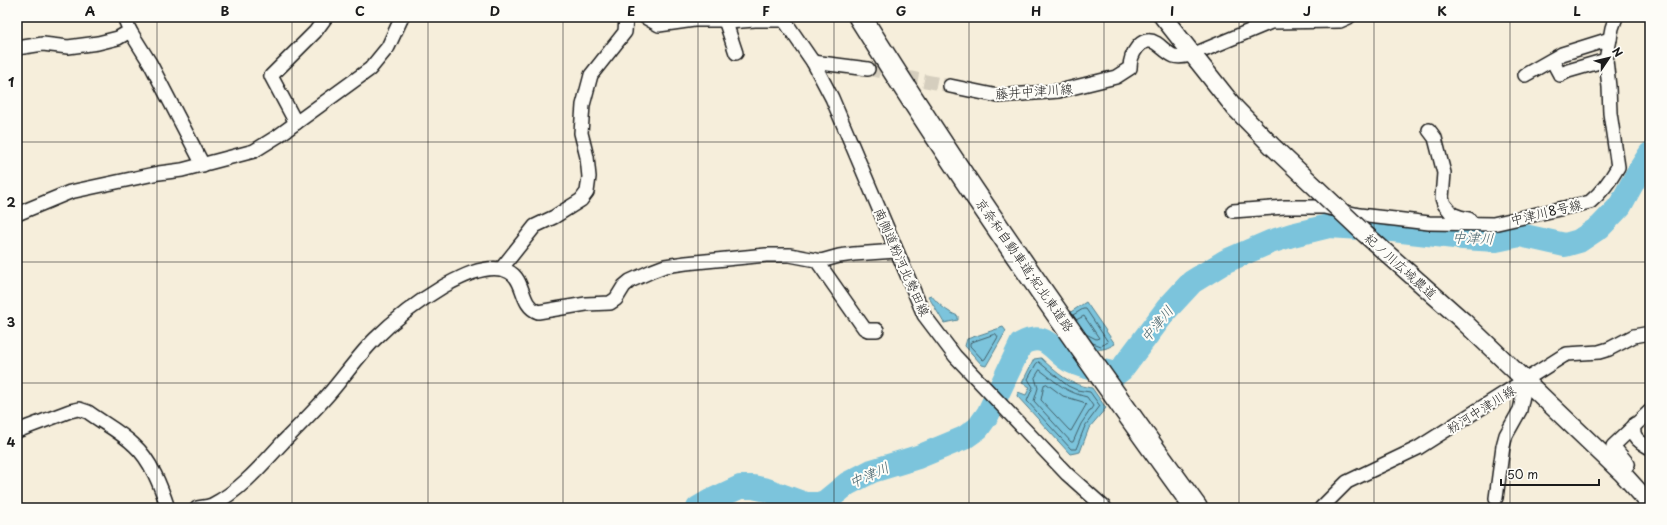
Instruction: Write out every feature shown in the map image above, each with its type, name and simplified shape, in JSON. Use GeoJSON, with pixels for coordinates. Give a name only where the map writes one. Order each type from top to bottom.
{"type":"FeatureCollection","features":[{"type":"Feature","properties":{"kind":"highway","name":"京奈和自動車道;紀北東道路"},"geometry":{"type":"LineString","coordinates":[[860,17],[929,124],[1015,252],[1196,508]]}},
{"type":"Feature","properties":{"kind":"street"},"geometry":{"type":"LineString","coordinates":[[124,17],[130,31],[150,63],[203,165]]}},
{"type":"Feature","properties":{"kind":"street"},"geometry":{"type":"LineString","coordinates":[[296,123],[272,76],[314,32],[326,17]]}},
{"type":"Feature","properties":{"kind":"street"},"geometry":{"type":"LineString","coordinates":[[17,214],[70,192],[203,165],[254,151],[329,100],[370,69],[388,47],[402,17]]}},
{"type":"Feature","properties":{"kind":"street"},"geometry":{"type":"LineString","coordinates":[[501,269],[535,226],[568,208],[580,200],[587,192],[589,177],[587,157],[581,133],[584,105],[591,75],[625,32],[626,17]]}},
{"type":"Feature","properties":{"kind":"street"},"geometry":{"type":"LineString","coordinates":[[645,17],[659,25],[694,20],[755,20],[784,18]]}},
{"type":"Feature","properties":{"kind":"street","name":"紀ノ川広域農道"},"geometry":{"type":"LineString","coordinates":[[1163,17],[1235,108],[1272,146],[1365,234],[1463,321],[1555,407],[1622,473],[1650,504]]}},
{"type":"Feature","properties":{"kind":"street","name":"藤井中津川線"},"geometry":{"type":"LineString","coordinates":[[950,86],[998,96],[1059,91],[1102,81],[1126,72],[1130,68],[1134,51],[1139,45],[1148,41],[1155,42],[1173,56],[1194,58],[1271,22],[1340,21],[1349,17]]}},
{"type":"Feature","properties":{"kind":"street","name":"中津川8号線"},"geometry":{"type":"LineString","coordinates":[[1233,211],[1285,207],[1324,207],[1359,215],[1429,223],[1498,223],[1590,202],[1608,185],[1618,167],[1610,113],[1606,60],[1616,17]]}},
{"type":"Feature","properties":{"kind":"street","name":"南側道粉河北勢田線"},"geometry":{"type":"LineString","coordinates":[[784,18],[812,62],[832,98],[924,315],[955,356],[1067,474],[1105,508]]}},
{"type":"Feature","properties":{"kind":"street"},"geometry":{"type":"LineString","coordinates":[[725,20],[736,53]]}},
{"type":"Feature","properties":{"kind":"street"},"geometry":{"type":"LineString","coordinates":[[17,48],[43,44],[68,47],[98,43],[118,38],[130,31]]}},
{"type":"Feature","properties":{"kind":"street"},"geometry":{"type":"LineString","coordinates":[[1525,75],[1562,54],[1610,39]]}},
{"type":"Feature","properties":{"kind":"street"},"geometry":{"type":"LineString","coordinates":[[1552,60],[1560,75],[1606,60]]}},
{"type":"Feature","properties":{"kind":"street"},"geometry":{"type":"LineString","coordinates":[[812,62],[868,69]]}},
{"type":"Feature","properties":{"kind":"street"},"geometry":{"type":"LineString","coordinates":[[1430,130],[1435,138],[1444,173],[1442,198],[1448,209],[1452,214],[1460,217],[1498,223]]}},
{"type":"Feature","properties":{"kind":"street"},"geometry":{"type":"LineString","coordinates":[[197,508],[211,505],[238,487],[328,396],[374,340],[396,320],[430,295],[462,276],[482,270],[501,269],[510,273],[518,279],[528,306],[532,310],[538,312],[586,304],[610,303],[616,299],[624,286],[652,271],[665,266],[766,255],[790,255],[821,261],[839,256],[896,251]]}},
{"type":"Feature","properties":{"kind":"street"},"geometry":{"type":"LineString","coordinates":[[817,261],[864,328],[868,330],[876,330]]}},
{"type":"Feature","properties":{"kind":"street","name":"粉河中津川線"},"geometry":{"type":"LineString","coordinates":[[1321,508],[1347,482],[1418,448],[1567,354],[1599,352],[1609,349],[1634,336],[1650,333]]}},
{"type":"Feature","properties":{"kind":"street"},"geometry":{"type":"LineString","coordinates":[[1496,498],[1503,446],[1506,436],[1520,410],[1526,381]]}},
{"type":"Feature","properties":{"kind":"street"},"geometry":{"type":"LineString","coordinates":[[17,430],[70,411],[79,409],[88,412],[134,444],[142,453],[150,467],[168,508]]}},
{"type":"Feature","properties":{"kind":"street"},"geometry":{"type":"LineString","coordinates":[[1622,473],[1628,464],[1613,446],[1650,411]]}},
{"type":"Feature","properties":{"kind":"street"},"geometry":{"type":"LineString","coordinates":[[1635,424],[1633,430],[1637,440],[1650,448]]}},
{"type":"Feature","properties":{"kind":"water"},"geometry":{"type":"Polygon","coordinates":[[[931,295],[943,307],[958,316],[958,320],[944,323],[928,296],[931,295]]]}},
{"type":"Feature","properties":{"kind":"water"},"geometry":{"type":"Polygon","coordinates":[[[1086,302],[1115,344],[1107,348],[1097,349],[1051,325],[1086,302]]]}},
{"type":"Feature","properties":{"kind":"water"},"geometry":{"type":"Polygon","coordinates":[[[1003,327],[1006,331],[986,366],[982,365],[965,346],[967,339],[1003,327]]]}},
{"type":"Feature","properties":{"kind":"water"},"geometry":{"type":"Polygon","coordinates":[[[1041,358],[1064,378],[1076,384],[1092,388],[1106,408],[1089,428],[1080,452],[1070,454],[1017,396],[1018,392],[1026,395],[1030,387],[1022,383],[1034,359],[1041,358]]]}},
{"type":"Feature","properties":{"kind":"waterway","name":"中津川"},"geometry":{"type":"LineString","coordinates":[[698,508],[740,487],[753,487],[767,490],[805,504],[819,504],[825,502],[847,484],[872,471],[918,457],[964,438],[978,428],[988,414],[1021,344],[1030,340],[1043,340],[1064,357],[1075,363],[1116,374],[1121,370],[1167,309],[1192,282],[1226,261],[1270,242],[1292,235],[1329,226],[1393,230],[1496,240],[1520,235],[1565,245],[1579,241],[1600,227],[1620,206],[1650,154]]}},
{"type":"Feature","properties":{"kind":"tunnel"},"geometry":{"type":"LineString","coordinates":[[868,69],[950,86]]}}]}
